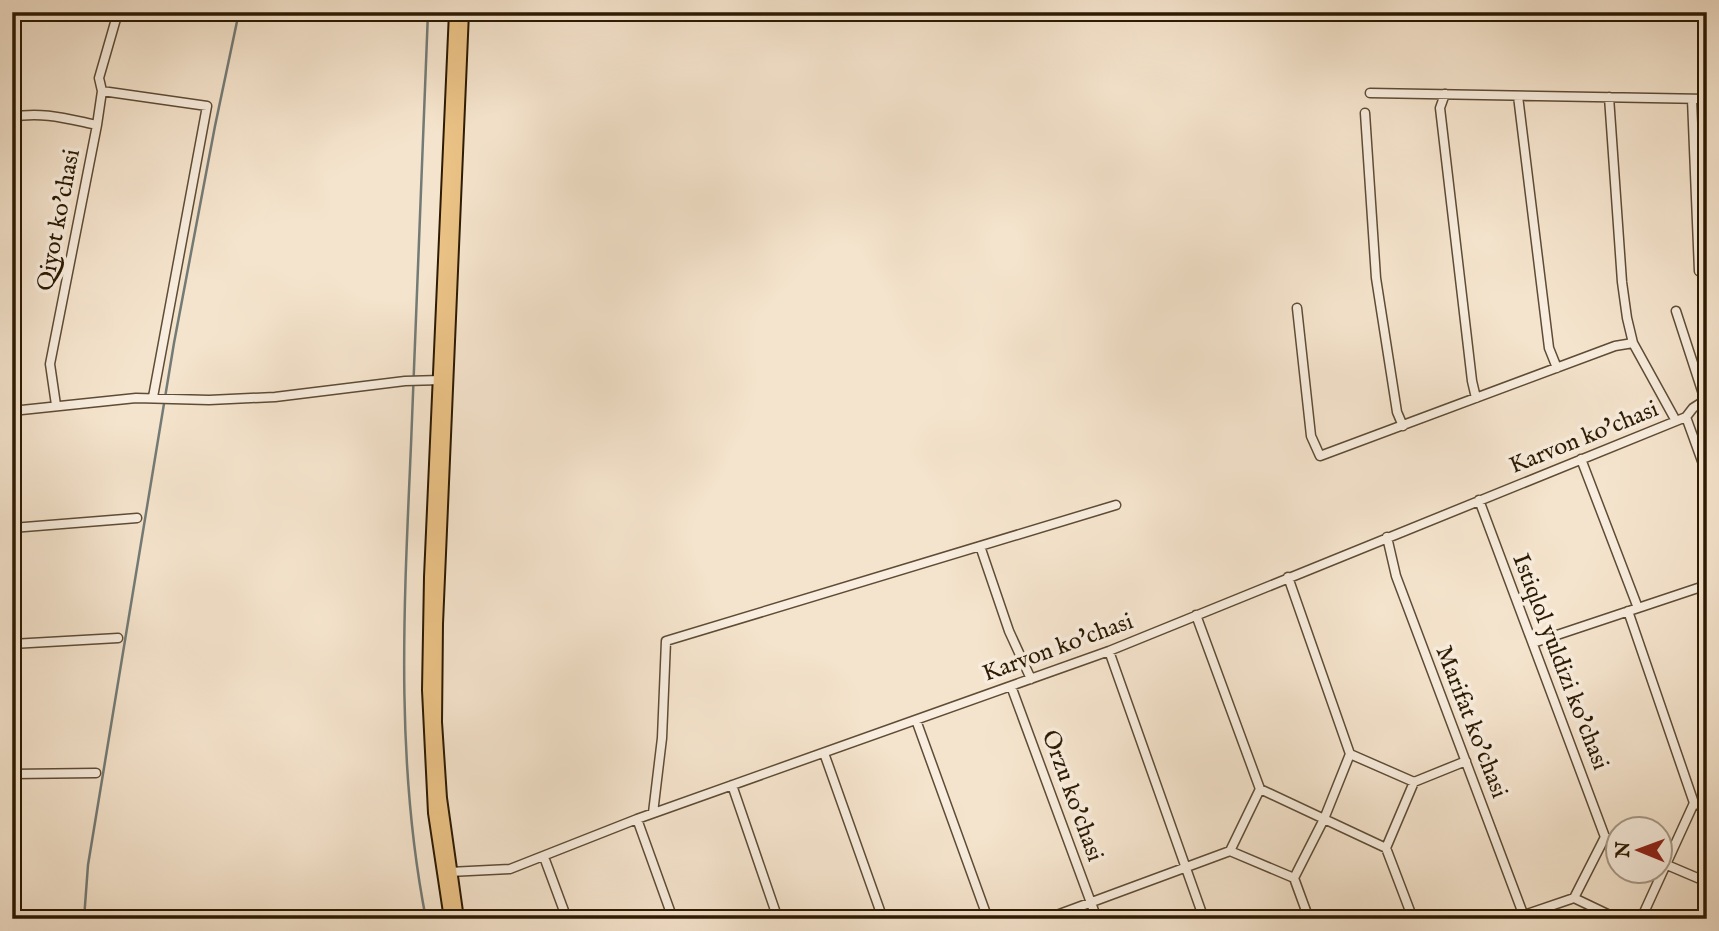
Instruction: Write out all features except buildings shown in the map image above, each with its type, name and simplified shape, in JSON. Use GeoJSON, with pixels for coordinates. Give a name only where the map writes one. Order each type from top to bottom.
{"type":"FeatureCollection","features":[{"type":"Feature","properties":{"kind":"main road"},"geometry":{"type":"LineString","coordinates":[[450,919],[436,722],[443,380],[455,12]]}},
{"type":"Feature","properties":{"kind":"main road"},"geometry":{"type":"LineString","coordinates":[[443,380],[463,12]]}},
{"type":"Feature","properties":{"kind":"main road"},"geometry":{"type":"LineString","coordinates":[[447,872],[458,919]]}},
{"type":"Feature","properties":{"kind":"street","name":"Qiyot ko'chasi"},"geometry":{"type":"LineString","coordinates":[[56,405],[50,364],[97,125],[102,91],[99,78],[118,12]]}},
{"type":"Feature","properties":{"kind":"street"},"geometry":{"type":"LineString","coordinates":[[102,91],[207,106],[155,397]]}},
{"type":"Feature","properties":{"kind":"street"},"geometry":{"type":"LineString","coordinates":[[1370,93],[1707,99]]}},
{"type":"Feature","properties":{"kind":"street"},"geometry":{"type":"LineString","coordinates":[[1445,94],[1440,108],[1470,367],[1476,398]]}},
{"type":"Feature","properties":{"kind":"street"},"geometry":{"type":"LineString","coordinates":[[1518,96],[1549,348],[1557,368]]}},
{"type":"Feature","properties":{"kind":"street","name":"Karvon ko'chasi"},"geometry":{"type":"LineString","coordinates":[[1609,97],[1622,282],[1633,343],[1676,421]]}},
{"type":"Feature","properties":{"kind":"street"},"geometry":{"type":"LineString","coordinates":[[1692,99],[1699,271],[1707,271]]}},
{"type":"Feature","properties":{"kind":"street"},"geometry":{"type":"LineString","coordinates":[[1365,113],[1376,278],[1397,412],[1402,426]]}},
{"type":"Feature","properties":{"kind":"street","name":"Qiyot ko'chasi"},"geometry":{"type":"LineString","coordinates":[[12,117],[52,115],[97,125]]}},
{"type":"Feature","properties":{"kind":"street"},"geometry":{"type":"LineString","coordinates":[[1297,308],[1311,436],[1320,456],[1615,346],[1633,343]]}},
{"type":"Feature","properties":{"kind":"street"},"geometry":{"type":"LineString","coordinates":[[1676,311],[1706,399]]}},
{"type":"Feature","properties":{"kind":"street"},"geometry":{"type":"LineString","coordinates":[[12,411],[155,397],[275,397],[443,380]]}},
{"type":"Feature","properties":{"kind":"street","name":"Karvon ko'chasi"},"geometry":{"type":"LineString","coordinates":[[447,872],[510,869],[653,813],[1109,651],[1686,417],[1706,399]]}},
{"type":"Feature","properties":{"kind":"street","name":"Karvon ko'chasi"},"geometry":{"type":"LineString","coordinates":[[1686,417],[1707,475]]}},
{"type":"Feature","properties":{"kind":"street"},"geometry":{"type":"LineString","coordinates":[[1581,459],[1638,608]]}},
{"type":"Feature","properties":{"kind":"street","name":"Istiqlol yuldizi ko'chasi"},"geometry":{"type":"LineString","coordinates":[[1479,500],[1604,834]]}},
{"type":"Feature","properties":{"kind":"street"},"geometry":{"type":"LineString","coordinates":[[653,813],[662,738],[666,641],[1116,505]]}},
{"type":"Feature","properties":{"kind":"street"},"geometry":{"type":"LineString","coordinates":[[12,528],[137,518]]}},
{"type":"Feature","properties":{"kind":"street","name":"Marifat ko'chasi"},"geometry":{"type":"LineString","coordinates":[[1387,537],[1396,576],[1525,917]]}},
{"type":"Feature","properties":{"kind":"street"},"geometry":{"type":"LineString","coordinates":[[979,546],[995,595],[1031,679]]}},
{"type":"Feature","properties":{"kind":"street"},"geometry":{"type":"LineString","coordinates":[[1288,577],[1350,754],[1324,819],[1294,878]]}},
{"type":"Feature","properties":{"kind":"street"},"geometry":{"type":"LineString","coordinates":[[1533,643],[1707,585]]}},
{"type":"Feature","properties":{"kind":"street"},"geometry":{"type":"LineString","coordinates":[[1628,611],[1694,803],[1674,842]]}},
{"type":"Feature","properties":{"kind":"street"},"geometry":{"type":"LineString","coordinates":[[1196,615],[1260,789],[1386,848]]}},
{"type":"Feature","properties":{"kind":"street"},"geometry":{"type":"LineString","coordinates":[[12,644],[118,638]]}},
{"type":"Feature","properties":{"kind":"street"},"geometry":{"type":"LineString","coordinates":[[1109,651],[1204,919]]}},
{"type":"Feature","properties":{"kind":"street","name":"Orzu ko'chasi"},"geometry":{"type":"LineString","coordinates":[[1011,686],[1097,919]]}},
{"type":"Feature","properties":{"kind":"street"},"geometry":{"type":"LineString","coordinates":[[916,720],[988,919]]}},
{"type":"Feature","properties":{"kind":"street"},"geometry":{"type":"LineString","coordinates":[[824,753],[883,919]]}},
{"type":"Feature","properties":{"kind":"street"},"geometry":{"type":"LineString","coordinates":[[1350,754],[1414,782]]}},
{"type":"Feature","properties":{"kind":"street"},"geometry":{"type":"LineString","coordinates":[[1413,919],[1386,848],[1414,782],[1466,761]]}},
{"type":"Feature","properties":{"kind":"street"},"geometry":{"type":"LineString","coordinates":[[12,774],[96,773]]}},
{"type":"Feature","properties":{"kind":"street"},"geometry":{"type":"LineString","coordinates":[[732,785],[778,919]]}},
{"type":"Feature","properties":{"kind":"street"},"geometry":{"type":"LineString","coordinates":[[1230,851],[1260,789]]}},
{"type":"Feature","properties":{"kind":"street"},"geometry":{"type":"LineString","coordinates":[[1694,803],[1707,808]]}},
{"type":"Feature","properties":{"kind":"street"},"geometry":{"type":"LineString","coordinates":[[637,819],[673,919]]}},
{"type":"Feature","properties":{"kind":"street"},"geometry":{"type":"LineString","coordinates":[[1525,917],[1574,898],[1604,839]]}},
{"type":"Feature","properties":{"kind":"street"},"geometry":{"type":"LineString","coordinates":[[1046,919],[1230,851],[1294,878],[1310,919]]}},
{"type":"Feature","properties":{"kind":"street"},"geometry":{"type":"LineString","coordinates":[[544,857],[567,919]]}},
{"type":"Feature","properties":{"kind":"street"},"geometry":{"type":"LineString","coordinates":[[1674,868],[1707,882]]}},
{"type":"Feature","properties":{"kind":"street"},"geometry":{"type":"LineString","coordinates":[[1641,919],[1654,886]]}},
{"type":"Feature","properties":{"kind":"street"},"geometry":{"type":"LineString","coordinates":[[1574,898],[1619,919]]}},
{"type":"Feature","properties":{"kind":"waterway"},"geometry":{"type":"LineString","coordinates":[[84,919],[88,865],[174,343],[239,12]]}},
{"type":"Feature","properties":{"kind":"waterway"},"geometry":{"type":"LineString","coordinates":[[426,919],[410,801],[404,623],[428,12]]}}]}
